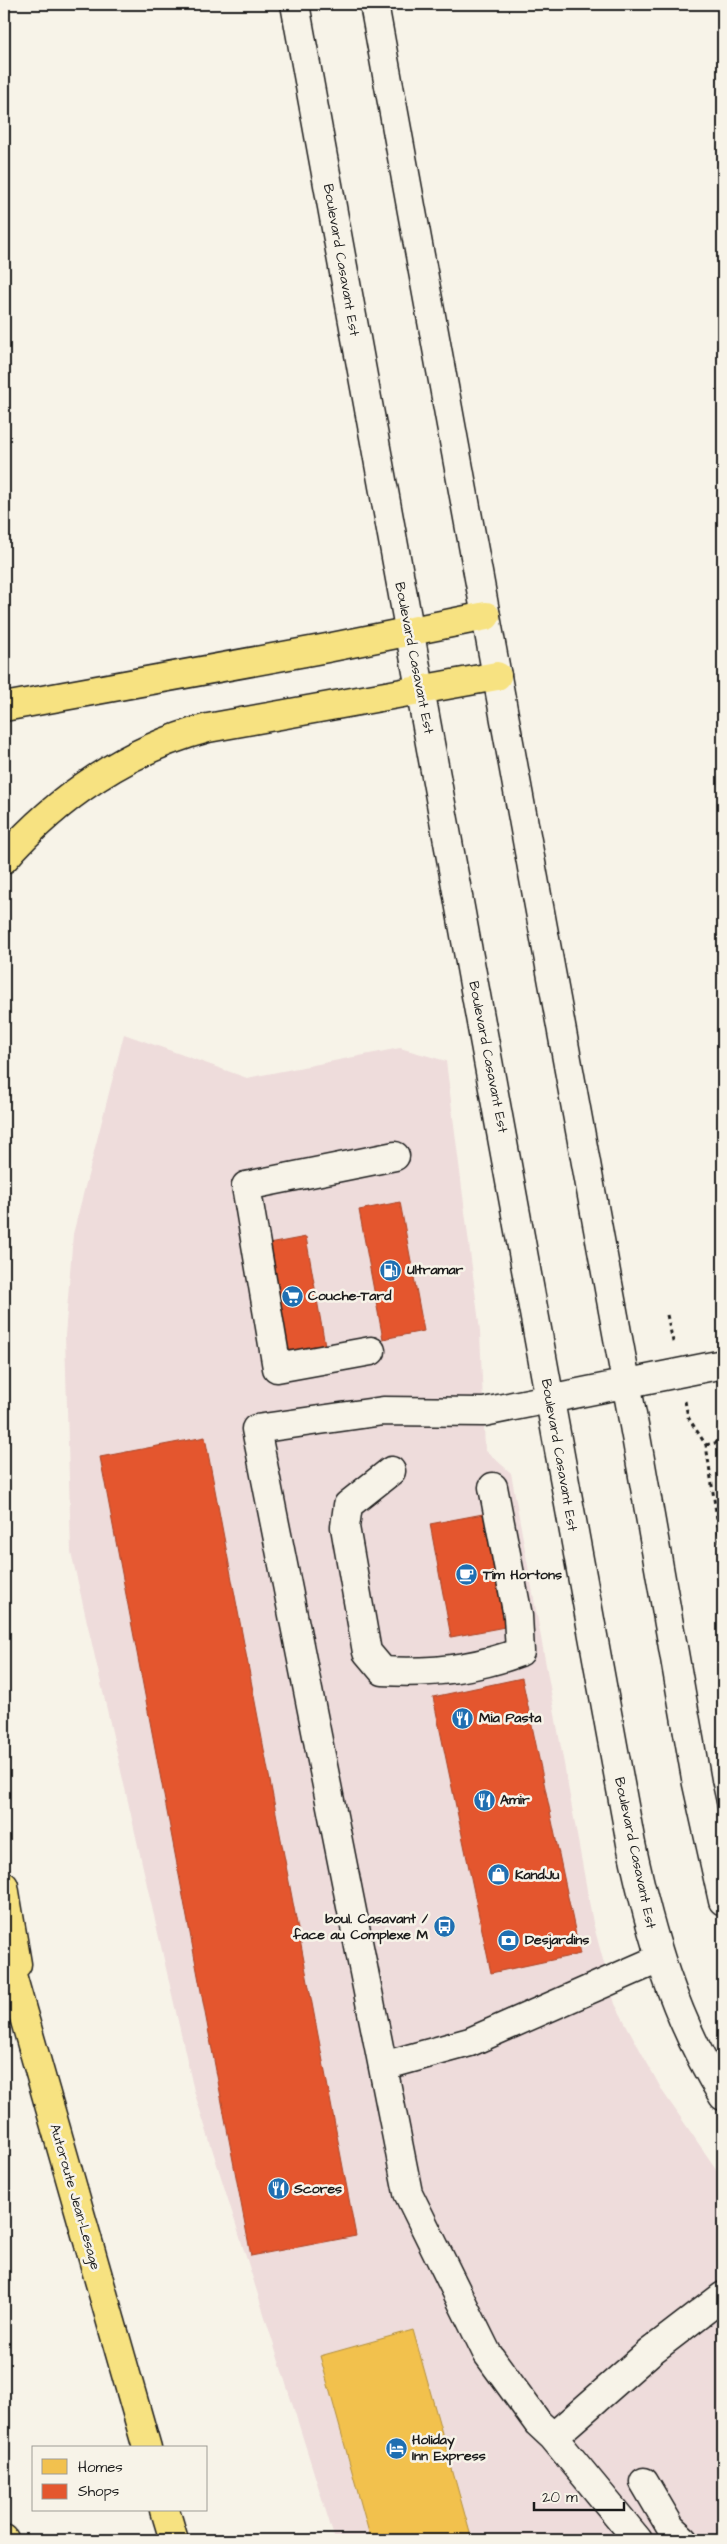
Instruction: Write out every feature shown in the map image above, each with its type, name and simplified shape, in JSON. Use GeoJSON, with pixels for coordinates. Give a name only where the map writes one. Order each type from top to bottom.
{"type":"FeatureCollection","features":[{"type":"Feature","properties":{"kind":"highway"},"geometry":{"type":"LineString","coordinates":[[4,706],[327,648],[486,616]]}},
{"type":"Feature","properties":{"kind":"highway"},"geometry":{"type":"LineString","coordinates":[[4,858],[66,799],[111,769],[166,741],[208,728],[497,676]]}},
{"type":"Feature","properties":{"kind":"highway"},"geometry":{"type":"LineString","coordinates":[[4,1886],[30,2040]]}},
{"type":"Feature","properties":{"kind":"highway","name":"Autoroute Jean-Lesage"},"geometry":{"type":"LineString","coordinates":[[4,1947],[146,2446]]}},
{"type":"Feature","properties":{"kind":"highway"},"geometry":{"type":"LineString","coordinates":[[166,2512],[174,2540]]}},
{"type":"Feature","properties":{"kind":"street","name":"Boulevard Casavant Est"},"geometry":{"type":"LineString","coordinates":[[294,4],[638,1879],[659,1959],[690,2036],[723,2096]]}},
{"type":"Feature","properties":{"kind":"street"},"geometry":{"type":"LineString","coordinates":[[374,4],[626,1384],[697,1784],[713,1864],[723,1900]]}},
{"type":"Feature","properties":{"kind":"street"},"geometry":{"type":"LineString","coordinates":[[371,1351],[277,1368],[246,1186],[395,1156]]}},
{"type":"Feature","properties":{"kind":"street"},"geometry":{"type":"LineString","coordinates":[[638,2540],[553,2437],[538,2422],[487,2353],[408,2193],[256,1429],[383,1411],[484,1412],[723,1364]]}},
{"type":"Feature","properties":{"kind":"street"},"geometry":{"type":"LineString","coordinates":[[391,1470],[348,1505],[345,1527],[367,1652],[383,1671],[416,1673],[493,1662],[520,1652],[518,1616],[493,1487]]}},
{"type":"Feature","properties":{"kind":"street"},"geometry":{"type":"LineString","coordinates":[[383,2066],[470,2042],[659,1959]]}},
{"type":"Feature","properties":{"kind":"street"},"geometry":{"type":"LineString","coordinates":[[553,2437],[650,2352],[723,2296]]}},
{"type":"Feature","properties":{"kind":"street"},"geometry":{"type":"LineString","coordinates":[[644,2482],[671,2528],[684,2540]]}},
{"type":"Feature","properties":{"kind":"path"},"geometry":{"type":"LineString","coordinates":[[688,1417],[706,1445],[723,1559]]}},
{"type":"Feature","properties":{"kind":"path"},"geometry":{"type":"LineString","coordinates":[[706,1445],[723,1441]]}},
{"type":"Feature","properties":{"kind":"shaded area"},"geometry":{"type":"Polygon","coordinates":[[[124,1034],[247,1078],[400,1048],[446,1061],[480,1331],[485,1450],[511,1473],[593,1923],[615,2004],[663,2092],[723,2179],[723,2540],[335,2540],[194,2091],[71,1552],[65,1336],[73,1234],[124,1034]]]}},
{"type":"Feature","properties":{"kind":"shaded area"},"geometry":{"type":"Polygon","coordinates":[[[723,1457],[723,1503],[716,1460],[723,1457]]]}},
{"type":"Feature","properties":{"kind":"building: Homes","name":"Holiday Inn Express"},"geometry":{"type":"Polygon","coordinates":[[[413,2330],[472,2540],[371,2540],[320,2356],[413,2330]]]}},
{"type":"Feature","properties":{"kind":"building: Shops","name":"Ultramar"},"geometry":{"type":"Polygon","coordinates":[[[400,1202],[424,1331],[383,1339],[359,1210],[400,1202]]]}},
{"type":"Feature","properties":{"kind":"building: Shops","name":"Couche-Tard"},"geometry":{"type":"Polygon","coordinates":[[[306,1237],[325,1345],[278,1354],[258,1246],[306,1237]]]}},
{"type":"Feature","properties":{"kind":"building: Shops"},"geometry":{"type":"Polygon","coordinates":[[[205,1437],[356,2236],[251,2256],[100,1457],[205,1437]]]}},
{"type":"Feature","properties":{"kind":"building: Shops"},"geometry":{"type":"Polygon","coordinates":[[[483,1514],[505,1627],[451,1637],[430,1524],[483,1514]]]}},
{"type":"Feature","properties":{"kind":"building: Shops"},"geometry":{"type":"Polygon","coordinates":[[[522,1678],[580,1954],[491,1973],[433,1697],[522,1678]]]}},
{"type":"Feature","properties":{"kind":"place","name":"Ultramar"},"geometry":{"type":"Point","coordinates":[391,1270]}},
{"type":"Feature","properties":{"kind":"place","name":"Couche-Tard"},"geometry":{"type":"Point","coordinates":[292,1296]}},
{"type":"Feature","properties":{"kind":"place","name":"Tim Hortons"},"geometry":{"type":"Point","coordinates":[467,1575]}},
{"type":"Feature","properties":{"kind":"place","name":"Mia Pasta"},"geometry":{"type":"Point","coordinates":[463,1718]}},
{"type":"Feature","properties":{"kind":"place","name":"Amir"},"geometry":{"type":"Point","coordinates":[484,1800]}},
{"type":"Feature","properties":{"kind":"place","name":"KandJu"},"geometry":{"type":"Point","coordinates":[499,1875]}},
{"type":"Feature","properties":{"kind":"place","name":"boul. Casavant / face au Complexe M"},"geometry":{"type":"Point","coordinates":[444,1927]}},
{"type":"Feature","properties":{"kind":"place","name":"Desjardins"},"geometry":{"type":"Point","coordinates":[509,1940]}},
{"type":"Feature","properties":{"kind":"place","name":"Scores"},"geometry":{"type":"Point","coordinates":[278,2189]}},
{"type":"Feature","properties":{"kind":"place","name":"Holiday Inn Express"},"geometry":{"type":"Point","coordinates":[396,2448]}}]}
